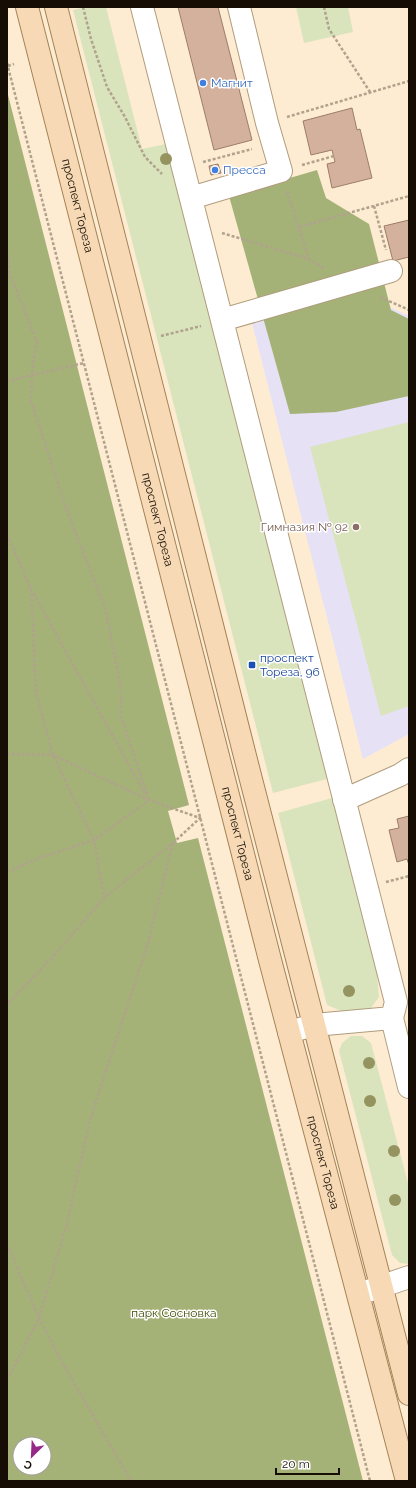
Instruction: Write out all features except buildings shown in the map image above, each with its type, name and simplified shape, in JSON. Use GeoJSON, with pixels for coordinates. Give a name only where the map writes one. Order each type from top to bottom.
{"type":"FeatureCollection","features":[{"type":"Feature","properties":{"kind":"main road","name":"проспект Тореза"},"geometry":{"type":"LineString","coordinates":[[27,7],[289,1032],[407,1481]]}},
{"type":"Feature","properties":{"kind":"main road","name":"проспект Тореза"},"geometry":{"type":"LineString","coordinates":[[56,7],[409,1394]]}},
{"type":"Feature","properties":{"kind":"street"},"geometry":{"type":"LineString","coordinates":[[142,7],[191,198],[213,322],[399,1006],[409,1087]]}},
{"type":"Feature","properties":{"kind":"street"},"geometry":{"type":"LineString","coordinates":[[191,198],[281,171],[270,133],[239,7]]}},
{"type":"Feature","properties":{"kind":"street"},"geometry":{"type":"LineString","coordinates":[[213,322],[391,271]]}},
{"type":"Feature","properties":{"kind":"street"},"geometry":{"type":"LineString","coordinates":[[344,800],[400,775],[409,769]]}},
{"type":"Feature","properties":{"kind":"street"},"geometry":{"type":"LineString","coordinates":[[289,1032],[399,1006]]}},
{"type":"Feature","properties":{"kind":"street"},"geometry":{"type":"LineString","coordinates":[[359,1294],[409,1277]]}},
{"type":"Feature","properties":{"kind":"path"},"geometry":{"type":"LineString","coordinates":[[83,7],[91,39],[107,87],[125,117],[145,157],[177,190],[191,198]]}},
{"type":"Feature","properties":{"kind":"path"},"geometry":{"type":"LineString","coordinates":[[324,7],[329,29],[370,92]]}},
{"type":"Feature","properties":{"kind":"path"},"geometry":{"type":"LineString","coordinates":[[14,64],[7,64],[370,1481]]}},
{"type":"Feature","properties":{"kind":"path"},"geometry":{"type":"LineString","coordinates":[[203,162],[370,92],[409,81]]}},
{"type":"Feature","properties":{"kind":"path"},"geometry":{"type":"LineString","coordinates":[[221,232],[309,259],[281,171],[334,156]]}},
{"type":"Feature","properties":{"kind":"path"},"geometry":{"type":"LineString","coordinates":[[298,227],[409,196]]}},
{"type":"Feature","properties":{"kind":"path"},"geometry":{"type":"LineString","coordinates":[[374,206],[391,271]]}},
{"type":"Feature","properties":{"kind":"path"},"geometry":{"type":"LineString","coordinates":[[7,246],[9,272],[37,342],[33,360],[31,400],[66,508],[105,608],[121,688],[121,717],[149,800]]}},
{"type":"Feature","properties":{"kind":"path"},"geometry":{"type":"LineString","coordinates":[[157,337],[213,322]]}},
{"type":"Feature","properties":{"kind":"path"},"geometry":{"type":"LineString","coordinates":[[7,381],[84,363]]}},
{"type":"Feature","properties":{"kind":"path"},"geometry":{"type":"LineString","coordinates":[[7,534],[31,589],[149,800]]}},
{"type":"Feature","properties":{"kind":"path"},"geometry":{"type":"LineString","coordinates":[[31,589],[36,692],[53,755],[94,840],[104,898]]}},
{"type":"Feature","properties":{"kind":"path"},"geometry":{"type":"LineString","coordinates":[[7,754],[53,755],[149,800],[200,818]]}},
{"type":"Feature","properties":{"kind":"path"},"geometry":{"type":"LineString","coordinates":[[7,872],[39,858],[94,840],[149,800]]}},
{"type":"Feature","properties":{"kind":"path"},"geometry":{"type":"LineString","coordinates":[[7,1004],[49,961],[104,898],[173,843],[200,818]]}},
{"type":"Feature","properties":{"kind":"path"},"geometry":{"type":"LineString","coordinates":[[7,1380],[39,1318],[67,1223],[90,1120],[148,943],[173,843]]}},
{"type":"Feature","properties":{"kind":"path"},"geometry":{"type":"LineString","coordinates":[[386,882],[409,876]]}},
{"type":"Feature","properties":{"kind":"path"},"geometry":{"type":"LineString","coordinates":[[7,1244],[39,1318],[63,1364],[131,1481]]}},
{"type":"Feature","properties":{"kind":"shaded area","name":"Гимназия № 92"},"geometry":{"type":"Polygon","coordinates":[[[352,290],[409,316],[409,734],[363,759],[251,319],[352,290]]]}},
{"type":"Feature","properties":{"kind":"green space"},"geometry":{"type":"Polygon","coordinates":[[[86,7],[106,7],[142,149],[166,144],[327,779],[273,793],[73,10],[86,7]]]}},
{"type":"Feature","properties":{"kind":"green space"},"geometry":{"type":"Polygon","coordinates":[[[296,7],[348,7],[353,32],[304,43],[296,7]]]}},
{"type":"Feature","properties":{"kind":"green space","name":"парк Сосновка"},"geometry":{"type":"Polygon","coordinates":[[[7,91],[189,805],[168,811],[177,843],[198,838],[363,1481],[7,1481],[7,91]]]}},
{"type":"Feature","properties":{"kind":"green space"},"geometry":{"type":"Polygon","coordinates":[[[317,170],[326,198],[369,224],[391,310],[409,319],[409,396],[336,412],[290,414],[229,196],[317,170]]]}},
{"type":"Feature","properties":{"kind":"green space"},"geometry":{"type":"Polygon","coordinates":[[[409,422],[409,706],[381,716],[310,447],[409,422]]]}},
{"type":"Feature","properties":{"kind":"green space"},"geometry":{"type":"Polygon","coordinates":[[[332,798],[377,974],[379,997],[371,1008],[344,1012],[327,1005],[278,813],[332,798]]]}},
{"type":"Feature","properties":{"kind":"green space"},"geometry":{"type":"Polygon","coordinates":[[[351,1036],[362,1036],[371,1043],[409,1187],[409,1264],[400,1263],[392,1255],[339,1051],[342,1043],[351,1036]]]}},
{"type":"Feature","properties":{"kind":"place","name":"Магнит"},"geometry":{"type":"Point","coordinates":[203,83]}},
{"type":"Feature","properties":{"kind":"place","name":"Пресса"},"geometry":{"type":"Point","coordinates":[215,170]}},
{"type":"Feature","properties":{"kind":"place","name":"Гимназия № 92"},"geometry":{"type":"Point","coordinates":[356,527]}},
{"type":"Feature","properties":{"kind":"place","name":"проспект Тореза, 96"},"geometry":{"type":"Point","coordinates":[252,665]}}]}
